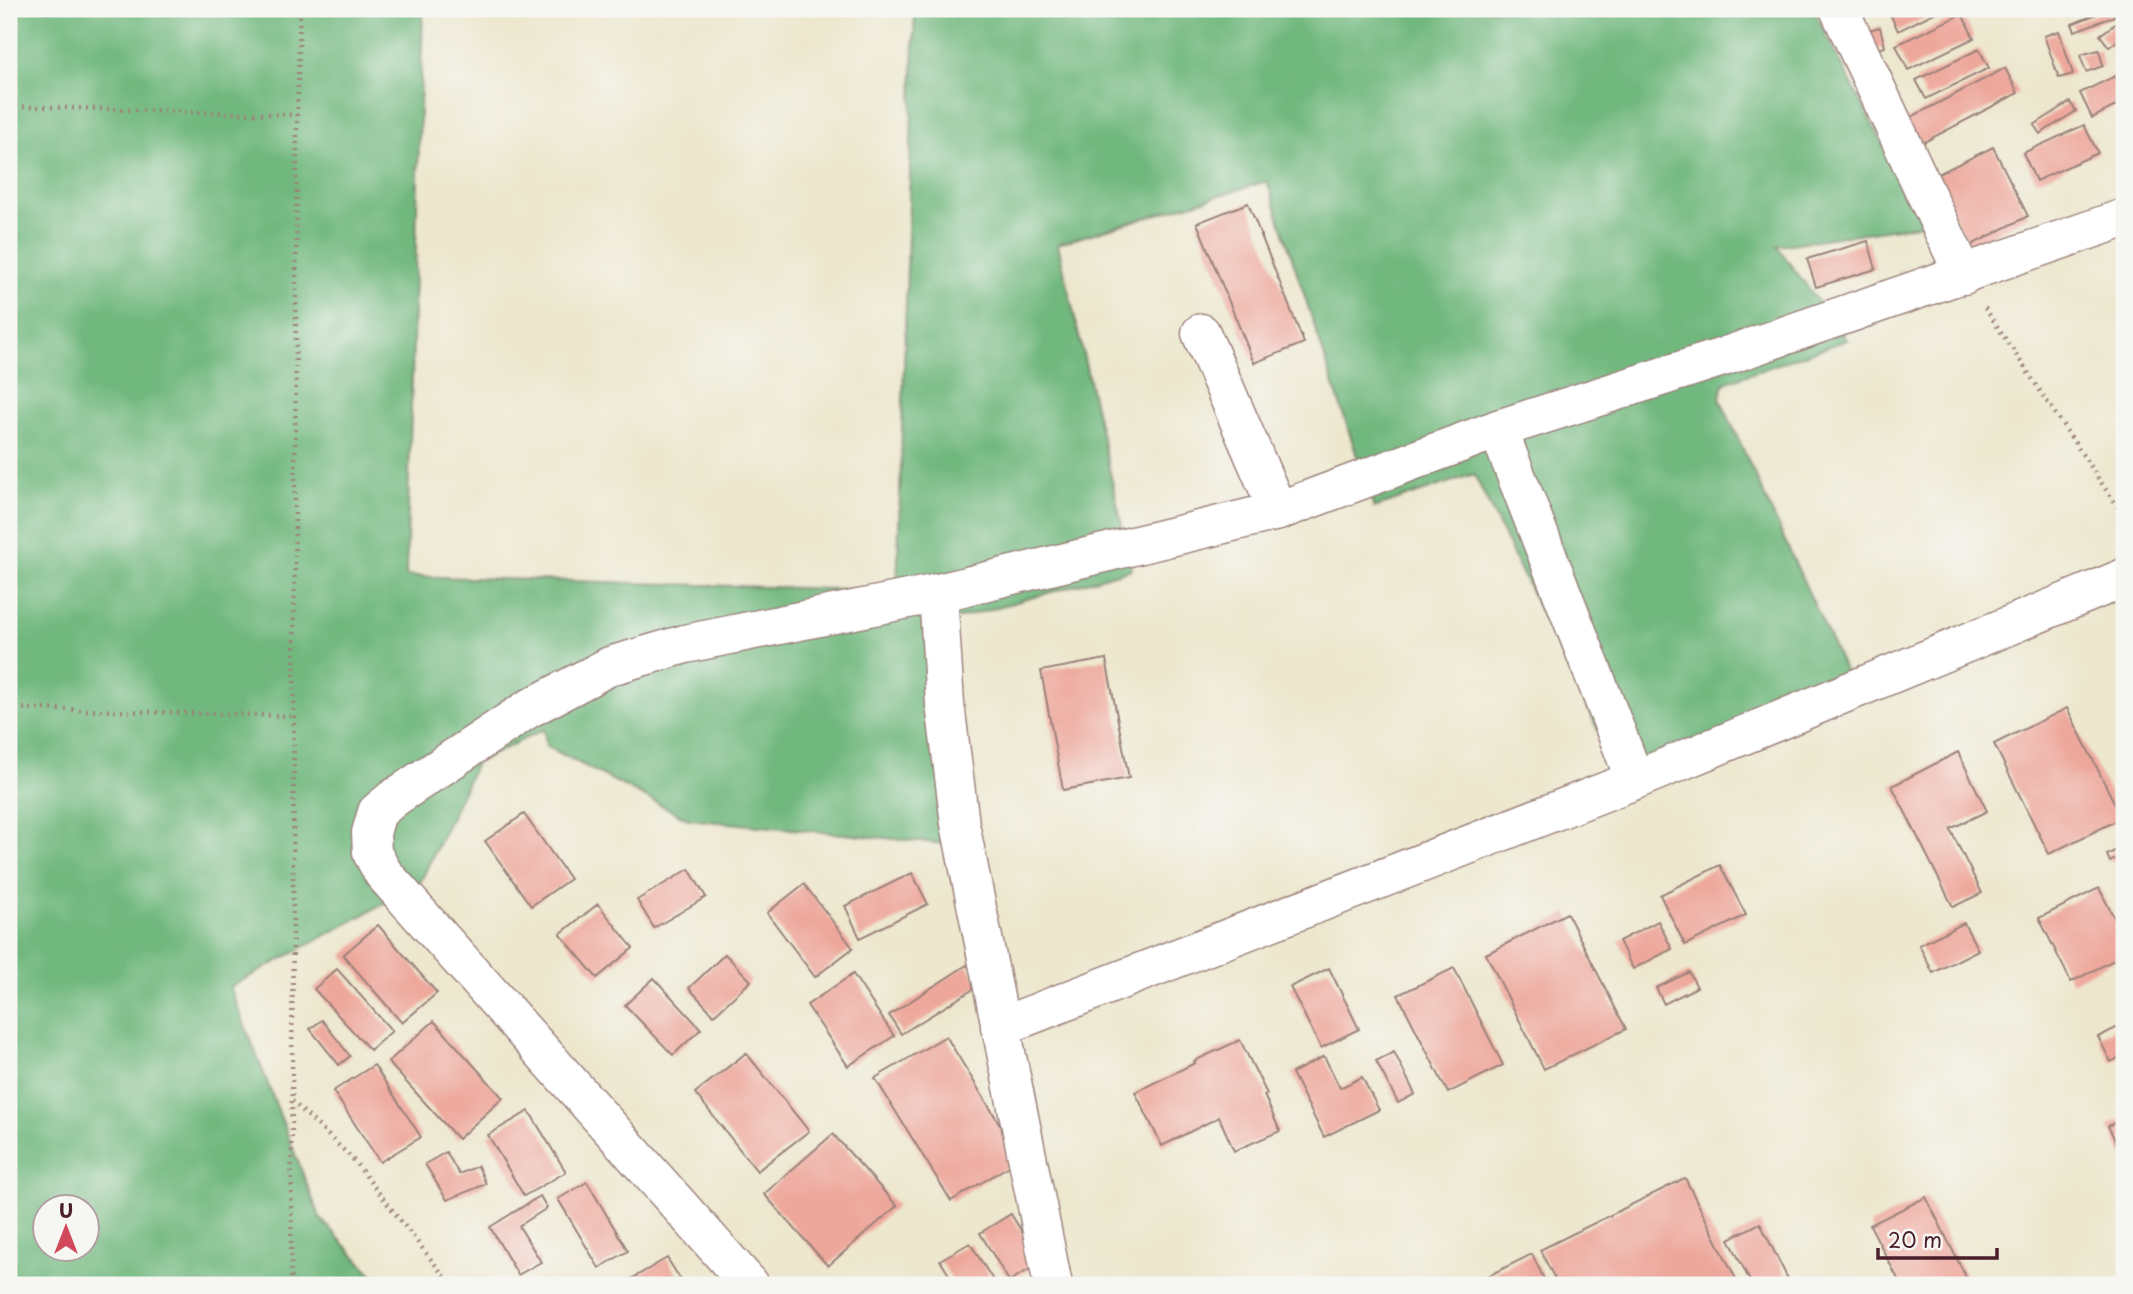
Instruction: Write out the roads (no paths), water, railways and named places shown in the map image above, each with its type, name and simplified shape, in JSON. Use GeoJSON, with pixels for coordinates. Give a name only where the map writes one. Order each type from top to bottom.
{"type":"FeatureCollection","features":[{"type":"Feature","properties":{"kind":"street"},"geometry":{"type":"LineString","coordinates":[[1839,9],[1964,275]]}},
{"type":"Feature","properties":{"kind":"street"},"geometry":{"type":"LineString","coordinates":[[750,1285],[383,873],[372,853],[371,833],[377,812],[394,798],[528,709],[610,666],[685,643],[938,593],[1278,511],[1498,429],[1723,357],[2124,218]]}},
{"type":"Feature","properties":{"kind":"street"},"geometry":{"type":"LineString","coordinates":[[1201,333],[1278,511]]}},
{"type":"Feature","properties":{"kind":"street"},"geometry":{"type":"LineString","coordinates":[[1498,429],[1636,780]]}},
{"type":"Feature","properties":{"kind":"street"},"geometry":{"type":"LineString","coordinates":[[999,1027],[1636,780],[2124,578]]}},
{"type":"Feature","properties":{"kind":"street"},"geometry":{"type":"LineString","coordinates":[[938,593],[945,704],[960,824],[1053,1285]]}}]}
